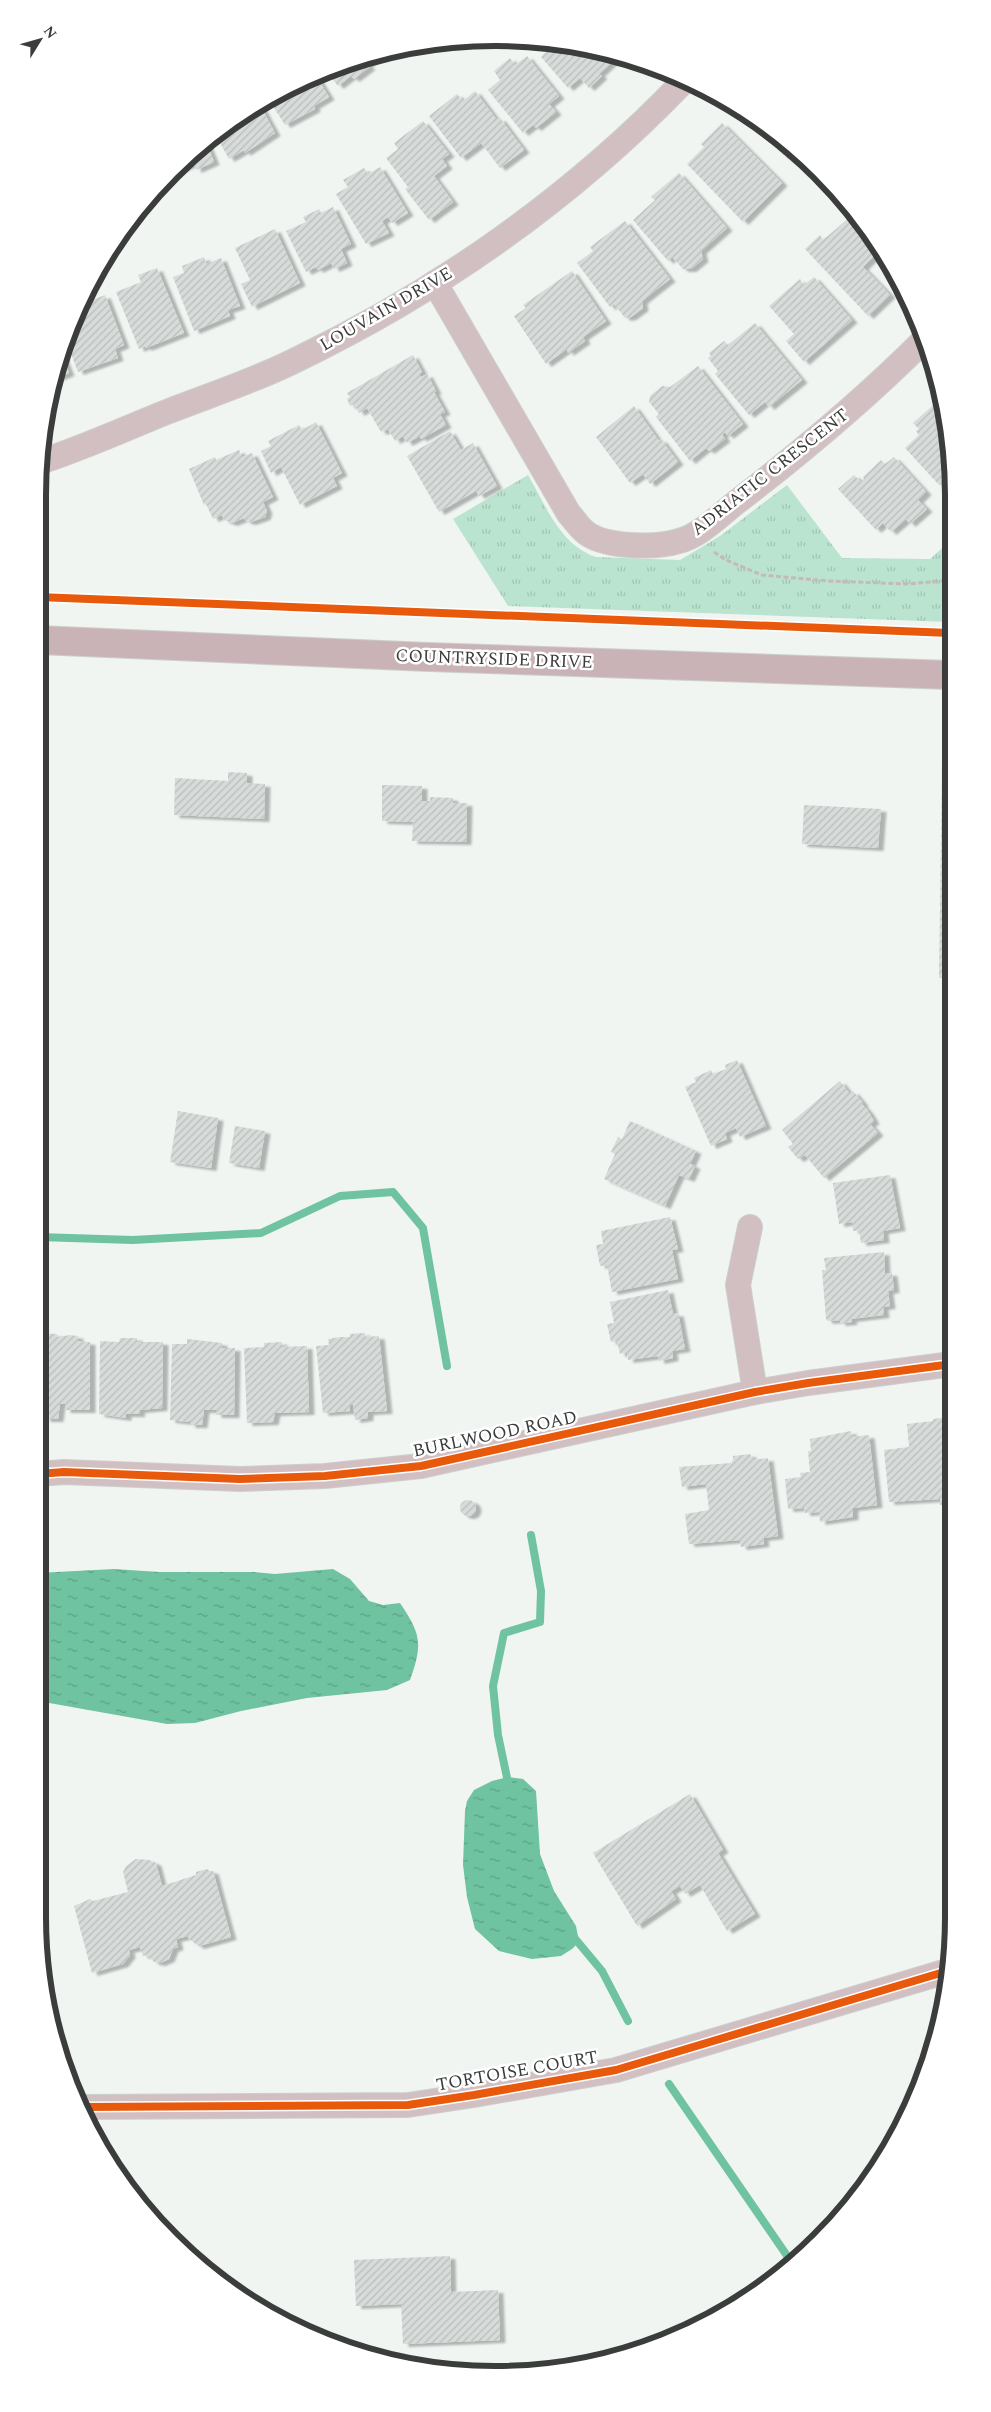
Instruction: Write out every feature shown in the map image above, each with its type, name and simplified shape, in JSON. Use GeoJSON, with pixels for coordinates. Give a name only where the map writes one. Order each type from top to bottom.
{"type":"FeatureCollection","features":[{"type":"Feature","properties":{"kind":"main road","name":"COUNTRYSIDE DRIVE"},"geometry":{"type":"LineString","coordinates":[[46,640],[438,658],[945,675]]}},
{"type":"Feature","properties":{"kind":"street","name":"LOUVAIN DRIVE"},"geometry":{"type":"LineString","coordinates":[[48,459],[295,361],[435,283],[532,216],[633,130],[679,86]]}},
{"type":"Feature","properties":{"kind":"street","name":"ADRIATIC CRESCENT"},"geometry":{"type":"LineString","coordinates":[[435,283],[569,514],[584,532],[604,542],[625,544],[680,541],[702,529],[790,461],[865,397],[919,345]]}},
{"type":"Feature","properties":{"kind":"street"},"geometry":{"type":"LineString","coordinates":[[750,1228],[738,1285],[755,1392]]}},
{"type":"Feature","properties":{"kind":"street","name":"BURLWOOD ROAD"},"geometry":{"type":"LineString","coordinates":[[46,1473],[64,1472],[240,1479],[325,1476],[421,1466],[755,1392],[945,1365]]}},
{"type":"Feature","properties":{"kind":"street","name":"TORTOISE COURT"},"geometry":{"type":"LineString","coordinates":[[89,2107],[408,2105],[474,2095],[616,2070],[941,1973]]}},
{"type":"Feature","properties":{"kind":"path"},"geometry":{"type":"LineString","coordinates":[[708,547],[726,560],[762,575],[828,581],[909,584],[945,580]]}},
{"type":"Feature","properties":{"kind":"green space"},"geometry":{"type":"Polygon","coordinates":[[[528,475],[555,523],[563,534],[583,551],[596,557],[680,560],[720,536],[787,485],[842,558],[930,559],[945,546],[945,622],[508,606],[453,519],[528,475]]]}},
{"type":"Feature","properties":{"kind":"water"},"geometry":{"type":"Polygon","coordinates":[[[114,1569],[159,1572],[254,1572],[275,1574],[333,1569],[350,1579],[369,1601],[383,1605],[400,1603],[416,1631],[418,1640],[417,1657],[410,1680],[387,1690],[307,1698],[241,1711],[195,1723],[167,1724],[46,1702],[46,1573],[114,1569]]]}},
{"type":"Feature","properties":{"kind":"water"},"geometry":{"type":"Polygon","coordinates":[[[508,1777],[523,1779],[536,1791],[540,1854],[554,1891],[576,1926],[579,1942],[561,1956],[532,1959],[499,1951],[475,1929],[467,1897],[463,1865],[467,1801],[474,1790],[492,1781],[508,1777]]]}},
{"type":"Feature","properties":{"kind":"building"},"geometry":{"type":"Polygon","coordinates":[[[549,49],[612,62],[599,74],[602,76],[589,88],[580,78],[568,88],[541,57],[549,49]]]}},
{"type":"Feature","properties":{"kind":"building"},"geometry":{"type":"Polygon","coordinates":[[[527,56],[559,96],[549,104],[556,112],[536,128],[533,125],[523,133],[488,90],[500,80],[494,71],[510,58],[515,65],[527,56]]]}},
{"type":"Feature","properties":{"kind":"building"},"geometry":{"type":"Polygon","coordinates":[[[368,65],[370,67],[354,79],[351,76],[338,86],[331,77],[368,65]]]}},
{"type":"Feature","properties":{"kind":"building"},"geometry":{"type":"Polygon","coordinates":[[[320,82],[329,97],[314,106],[315,109],[285,125],[272,105],[320,82]]]}},
{"type":"Feature","properties":{"kind":"building"},"geometry":{"type":"Polygon","coordinates":[[[475,91],[497,120],[500,118],[524,150],[500,168],[481,143],[461,158],[429,116],[457,94],[463,101],[475,91]]]}},
{"type":"Feature","properties":{"kind":"building"},"geometry":{"type":"Polygon","coordinates":[[[263,111],[275,133],[245,153],[244,150],[229,159],[219,141],[263,111]]]}},
{"type":"Feature","properties":{"kind":"building"},"geometry":{"type":"Polygon","coordinates":[[[423,121],[449,154],[442,159],[447,166],[434,176],[453,202],[429,220],[405,189],[408,187],[386,158],[398,149],[394,143],[423,121]]]}},
{"type":"Feature","properties":{"kind":"building"},"geometry":{"type":"Polygon","coordinates":[[[722,123],[782,183],[743,222],[687,164],[704,147],[701,144],[722,123]]]}},
{"type":"Feature","properties":{"kind":"building"},"geometry":{"type":"Polygon","coordinates":[[[758,132],[791,158],[789,160],[758,132]]]}},
{"type":"Feature","properties":{"kind":"building"},"geometry":{"type":"Polygon","coordinates":[[[209,150],[214,162],[196,170],[194,163],[209,150]]]}},
{"type":"Feature","properties":{"kind":"building"},"geometry":{"type":"Polygon","coordinates":[[[380,167],[408,213],[392,223],[388,217],[382,221],[389,233],[366,244],[336,194],[348,187],[343,180],[364,168],[368,174],[380,167]]]}},
{"type":"Feature","properties":{"kind":"building"},"geometry":{"type":"Polygon","coordinates":[[[679,173],[727,228],[701,251],[703,259],[691,269],[683,269],[672,257],[668,261],[633,220],[655,200],[651,197],[679,173]]]}},
{"type":"Feature","properties":{"kind":"building"},"geometry":{"type":"Polygon","coordinates":[[[333,207],[351,244],[341,249],[347,263],[334,269],[331,263],[318,270],[316,267],[306,272],[286,231],[306,222],[303,217],[319,209],[321,213],[333,207]]]}},
{"type":"Feature","properties":{"kind":"building"},"geometry":{"type":"Polygon","coordinates":[[[849,218],[875,255],[863,267],[890,295],[868,316],[805,249],[820,235],[823,240],[849,218]]]}},
{"type":"Feature","properties":{"kind":"building"},"geometry":{"type":"Polygon","coordinates":[[[625,221],[670,279],[642,301],[643,308],[631,317],[625,318],[614,304],[610,307],[577,263],[593,251],[590,247],[625,221]]]}},
{"type":"Feature","properties":{"kind":"building"},"geometry":{"type":"Polygon","coordinates":[[[275,229],[300,283],[252,307],[241,284],[250,280],[235,248],[275,229]]]}},
{"type":"Feature","properties":{"kind":"building"},"geometry":{"type":"Polygon","coordinates":[[[204,257],[206,264],[221,258],[240,306],[228,310],[230,316],[194,331],[173,277],[184,273],[182,266],[204,257]]]}},
{"type":"Feature","properties":{"kind":"building"},"geometry":{"type":"Polygon","coordinates":[[[157,268],[184,333],[139,349],[116,292],[141,282],[138,275],[157,268]]]}},
{"type":"Feature","properties":{"kind":"building"},"geometry":{"type":"Polygon","coordinates":[[[572,271],[606,321],[583,337],[585,341],[568,353],[567,349],[546,364],[514,316],[526,308],[523,305],[572,271]]]}},
{"type":"Feature","properties":{"kind":"building"},"geometry":{"type":"Polygon","coordinates":[[[814,277],[852,320],[804,362],[786,341],[794,334],[769,306],[800,279],[804,285],[814,277]]]}},
{"type":"Feature","properties":{"kind":"building"},"geometry":{"type":"Polygon","coordinates":[[[105,295],[124,345],[115,349],[118,358],[78,372],[70,351],[91,300],[105,295]]]}},
{"type":"Feature","properties":{"kind":"building"},"geometry":{"type":"Polygon","coordinates":[[[755,323],[802,380],[769,407],[765,402],[749,415],[715,374],[718,371],[708,358],[711,356],[709,353],[724,341],[728,345],[755,323]]]}},
{"type":"Feature","properties":{"kind":"building"},"geometry":{"type":"Polygon","coordinates":[[[413,355],[422,372],[419,374],[421,377],[427,374],[436,391],[434,392],[445,412],[440,414],[446,425],[421,439],[420,436],[407,443],[403,436],[395,441],[388,429],[381,432],[367,408],[359,413],[354,404],[350,406],[347,399],[350,397],[347,393],[413,355]]]}},
{"type":"Feature","properties":{"kind":"building"},"geometry":{"type":"Polygon","coordinates":[[[66,365],[69,373],[63,376],[66,365]]]}},
{"type":"Feature","properties":{"kind":"building"},"geometry":{"type":"Polygon","coordinates":[[[698,366],[743,424],[728,436],[725,432],[722,435],[725,439],[709,451],[706,448],[690,461],[656,417],[659,414],[649,402],[650,396],[662,386],[670,387],[698,366]]]}},
{"type":"Feature","properties":{"kind":"building"},"geometry":{"type":"Polygon","coordinates":[[[935,404],[944,466],[944,480],[939,485],[905,448],[919,435],[916,431],[919,429],[913,423],[935,404]]]}},
{"type":"Feature","properties":{"kind":"building"},"geometry":{"type":"Polygon","coordinates":[[[634,406],[659,441],[661,439],[678,462],[650,484],[643,474],[630,483],[596,437],[634,406]]]}},
{"type":"Feature","properties":{"kind":"building"},"geometry":{"type":"Polygon","coordinates":[[[316,422],[342,473],[333,478],[337,486],[300,505],[281,467],[271,473],[261,451],[271,446],[268,441],[299,425],[302,430],[316,422]]]}},
{"type":"Feature","properties":{"kind":"building"},"geometry":{"type":"Polygon","coordinates":[[[450,431],[461,450],[473,443],[497,486],[479,496],[476,491],[439,512],[407,456],[450,431]]]}},
{"type":"Feature","properties":{"kind":"building"},"geometry":{"type":"Polygon","coordinates":[[[239,450],[242,457],[252,453],[273,497],[263,502],[267,511],[265,517],[251,522],[246,521],[244,518],[232,523],[224,520],[222,515],[213,519],[206,504],[204,505],[189,469],[215,457],[216,460],[239,450]]]}},
{"type":"Feature","properties":{"kind":"building"},"geometry":{"type":"Polygon","coordinates":[[[894,457],[926,492],[918,500],[927,509],[910,524],[906,519],[891,532],[883,523],[876,530],[838,489],[854,475],[861,482],[864,479],[863,477],[881,460],[885,464],[894,457]]]}},
{"type":"Feature","properties":{"kind":"building"},"geometry":{"type":"Polygon","coordinates":[[[942,759],[945,759],[945,978],[939,978],[942,759]]]}},
{"type":"Feature","properties":{"kind":"building"},"geometry":{"type":"Polygon","coordinates":[[[228,772],[247,773],[247,783],[265,784],[264,819],[174,815],[175,778],[228,781],[228,772]]]}},
{"type":"Feature","properties":{"kind":"building"},"geometry":{"type":"Polygon","coordinates":[[[382,785],[422,786],[422,801],[430,801],[430,797],[453,798],[453,803],[467,803],[466,842],[412,841],[413,822],[382,821],[382,785]]]}},
{"type":"Feature","properties":{"kind":"building"},"geometry":{"type":"Polygon","coordinates":[[[804,805],[881,809],[878,848],[802,844],[804,805]]]}},
{"type":"Feature","properties":{"kind":"building"},"geometry":{"type":"Polygon","coordinates":[[[737,1060],[766,1126],[740,1137],[736,1128],[725,1133],[727,1139],[711,1146],[685,1087],[696,1082],[694,1078],[711,1070],[713,1074],[726,1069],[725,1065],[737,1060]]]}},
{"type":"Feature","properties":{"kind":"building"},"geometry":{"type":"Polygon","coordinates":[[[840,1081],[850,1094],[853,1091],[863,1103],[874,1121],[870,1124],[878,1133],[824,1178],[805,1155],[798,1159],[788,1147],[793,1144],[782,1130],[840,1081]]]}},
{"type":"Feature","properties":{"kind":"building"},"geometry":{"type":"Polygon","coordinates":[[[178,1111],[218,1118],[211,1168],[170,1162],[178,1111]]]}},
{"type":"Feature","properties":{"kind":"building"},"geometry":{"type":"Polygon","coordinates":[[[630,1121],[696,1151],[690,1164],[695,1166],[689,1179],[679,1175],[665,1206],[604,1179],[615,1154],[611,1152],[618,1137],[622,1139],[630,1121]]]}},
{"type":"Feature","properties":{"kind":"building"},"geometry":{"type":"Polygon","coordinates":[[[235,1126],[265,1131],[259,1168],[229,1163],[235,1126]]]}},
{"type":"Feature","properties":{"kind":"building"},"geometry":{"type":"Polygon","coordinates":[[[890,1175],[900,1228],[883,1231],[884,1240],[861,1243],[859,1230],[853,1231],[852,1222],[839,1224],[833,1183],[890,1175]]]}},
{"type":"Feature","properties":{"kind":"building"},"geometry":{"type":"Polygon","coordinates":[[[670,1217],[678,1249],[672,1250],[678,1279],[612,1292],[607,1265],[600,1266],[596,1245],[603,1244],[601,1231],[670,1217]]]}},
{"type":"Feature","properties":{"kind":"building"},"geometry":{"type":"Polygon","coordinates":[[[884,1252],[885,1273],[892,1273],[894,1290],[888,1291],[890,1306],[883,1307],[884,1315],[851,1319],[852,1322],[828,1321],[826,1319],[822,1270],[826,1270],[824,1258],[884,1252]]]}},
{"type":"Feature","properties":{"kind":"building"},"geometry":{"type":"Polygon","coordinates":[[[668,1290],[673,1314],[678,1313],[685,1349],[672,1351],[673,1358],[659,1361],[658,1356],[628,1360],[627,1352],[620,1354],[617,1341],[611,1342],[607,1324],[614,1323],[610,1302],[668,1290]]]}},
{"type":"Feature","properties":{"kind":"building"},"geometry":{"type":"Polygon","coordinates":[[[46,1333],[57,1334],[57,1337],[78,1336],[78,1341],[90,1342],[90,1410],[65,1410],[65,1404],[60,1404],[58,1419],[46,1419],[46,1333]]]}},
{"type":"Feature","properties":{"kind":"building"},"geometry":{"type":"Polygon","coordinates":[[[365,1333],[365,1337],[379,1336],[387,1411],[368,1412],[368,1418],[355,1420],[353,1404],[350,1405],[350,1411],[323,1413],[316,1346],[329,1345],[328,1339],[350,1337],[350,1334],[365,1333]]]}},
{"type":"Feature","properties":{"kind":"building"},"geometry":{"type":"Polygon","coordinates":[[[120,1338],[137,1338],[137,1342],[163,1342],[162,1408],[139,1410],[140,1414],[126,1414],[126,1418],[99,1414],[100,1341],[119,1342],[120,1338]]]}},
{"type":"Feature","properties":{"kind":"building"},"geometry":{"type":"Polygon","coordinates":[[[187,1339],[222,1343],[222,1348],[235,1348],[234,1415],[216,1415],[216,1410],[204,1410],[202,1425],[190,1425],[190,1420],[188,1422],[170,1420],[172,1344],[187,1344],[187,1339]]]}},
{"type":"Feature","properties":{"kind":"building"},"geometry":{"type":"Polygon","coordinates":[[[282,1342],[282,1347],[307,1346],[309,1412],[275,1413],[273,1422],[247,1423],[244,1348],[264,1347],[264,1343],[282,1342]]]}},
{"type":"Feature","properties":{"kind":"building"},"geometry":{"type":"Polygon","coordinates":[[[945,1418],[945,1505],[940,1505],[940,1499],[889,1502],[884,1450],[909,1447],[907,1424],[933,1421],[933,1419],[945,1418]]]}},
{"type":"Feature","properties":{"kind":"building"},"geometry":{"type":"Polygon","coordinates":[[[851,1431],[852,1437],[869,1435],[877,1505],[853,1508],[853,1517],[820,1522],[819,1512],[805,1513],[804,1508],[788,1509],[785,1479],[801,1477],[800,1473],[810,1472],[808,1451],[811,1451],[810,1439],[851,1431]]]}},
{"type":"Feature","properties":{"kind":"building"},"geometry":{"type":"Polygon","coordinates":[[[750,1454],[753,1460],[768,1458],[778,1536],[763,1538],[764,1544],[741,1547],[740,1540],[689,1544],[685,1514],[709,1510],[706,1484],[682,1487],[679,1467],[731,1463],[733,1456],[750,1454]]]}},
{"type":"Feature","properties":{"kind":"building"},"geometry":{"type":"Polygon","coordinates":[[[468,1500],[474,1502],[476,1508],[474,1514],[468,1516],[462,1514],[460,1508],[462,1502],[468,1500]]]}},
{"type":"Feature","properties":{"kind":"building"},"geometry":{"type":"Polygon","coordinates":[[[690,1794],[723,1850],[718,1853],[755,1914],[727,1931],[700,1885],[685,1894],[680,1886],[671,1891],[676,1899],[637,1926],[593,1853],[690,1794]]]}},
{"type":"Feature","properties":{"kind":"building"},"geometry":{"type":"Polygon","coordinates":[[[136,1859],[149,1860],[156,1863],[162,1886],[196,1875],[196,1872],[207,1869],[213,1871],[231,1937],[199,1946],[189,1939],[188,1936],[176,1939],[178,1947],[173,1949],[169,1959],[160,1963],[154,1962],[148,1955],[143,1956],[140,1947],[129,1950],[130,1955],[123,1964],[92,1973],[74,1906],[90,1899],[93,1901],[128,1892],[123,1872],[126,1866],[136,1859]]]}},
{"type":"Feature","properties":{"kind":"building"},"geometry":{"type":"Polygon","coordinates":[[[450,2256],[451,2292],[498,2290],[500,2340],[403,2344],[401,2304],[356,2306],[354,2260],[450,2256]]]}},
{"type":"Feature","properties":{"kind":"waterway"},"geometry":{"type":"LineString","coordinates":[[46,1237],[133,1240],[261,1233],[340,1196],[393,1192],[423,1228],[447,1366]]}},
{"type":"Feature","properties":{"kind":"waterway"},"geometry":{"type":"LineString","coordinates":[[509,1787],[498,1735],[493,1686],[504,1633],[540,1622],[541,1591],[531,1535]]}},
{"type":"Feature","properties":{"kind":"waterway"},"geometry":{"type":"LineString","coordinates":[[572,1935],[602,1971],[628,2021]]}},
{"type":"Feature","properties":{"kind":"waterway"},"geometry":{"type":"LineString","coordinates":[[669,2084],[788,2257]]}},
{"type":"Feature","properties":{"kind":"cycle path"},"geometry":{"type":"LineString","coordinates":[[46,597],[945,633]]}},
{"type":"Feature","properties":{"kind":"cycle path"},"geometry":{"type":"LineString","coordinates":[[46,1473],[64,1472],[240,1479],[325,1476],[421,1466],[755,1392],[945,1365]]}},
{"type":"Feature","properties":{"kind":"cycle path"},"geometry":{"type":"LineString","coordinates":[[89,2107],[408,2105],[474,2095],[616,2070],[941,1973]]}}]}
